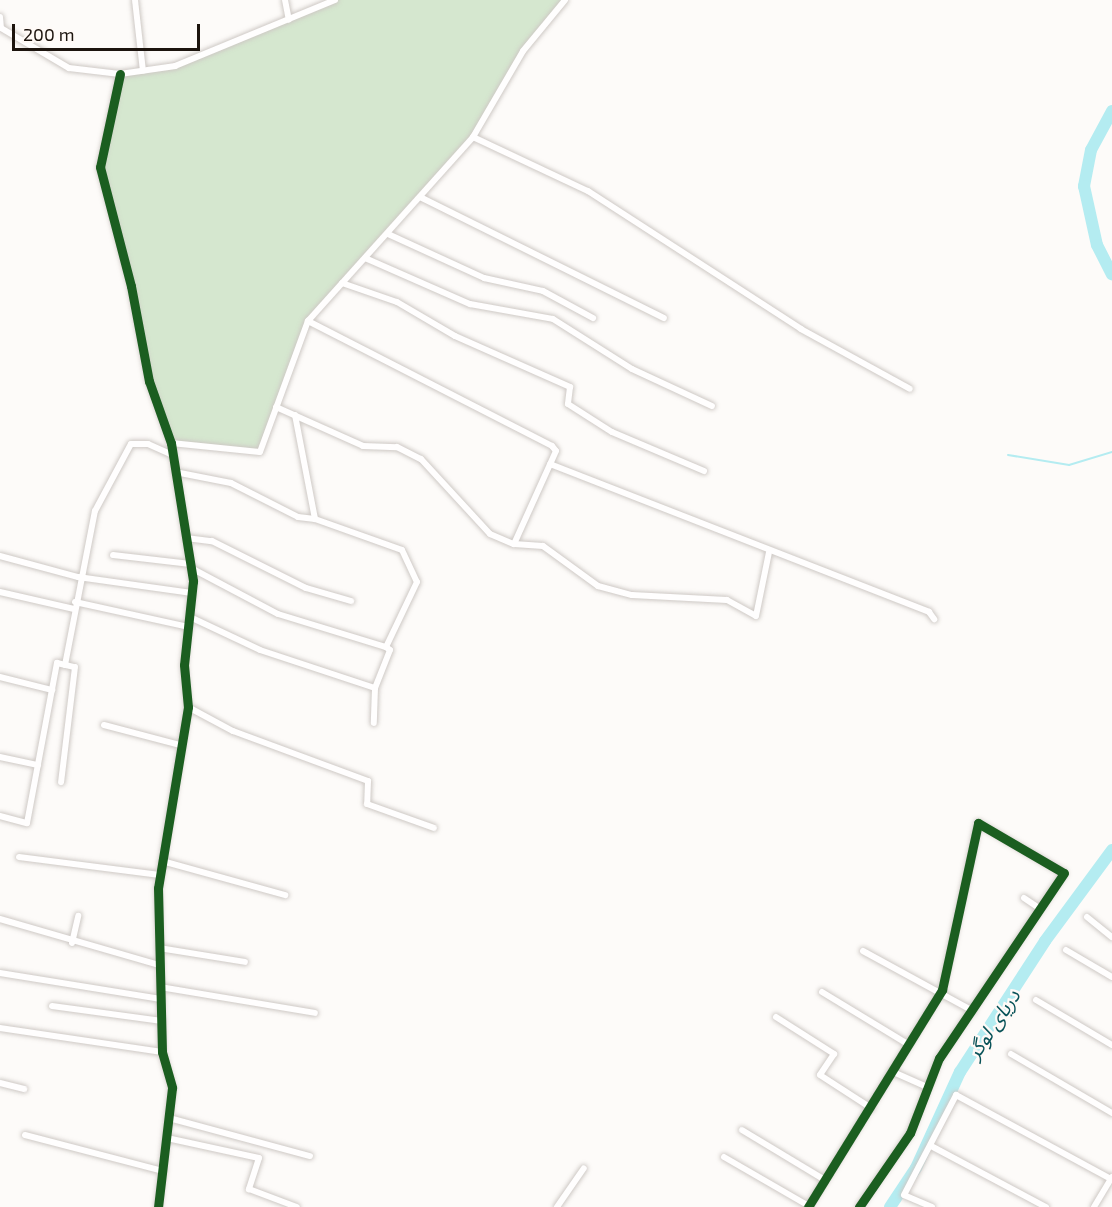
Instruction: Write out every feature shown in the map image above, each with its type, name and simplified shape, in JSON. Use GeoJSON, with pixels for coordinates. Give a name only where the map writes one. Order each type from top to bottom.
{"type":"FeatureCollection","features":[{"type":"Feature","properties":{"kind":"street"},"geometry":{"type":"LineString","coordinates":[[135,0],[143,71]]}},
{"type":"Feature","properties":{"kind":"street"},"geometry":{"type":"LineString","coordinates":[[285,0],[289,20]]}},
{"type":"Feature","properties":{"kind":"street"},"geometry":{"type":"LineString","coordinates":[[0,17],[1,28],[69,68],[120,74],[175,66],[335,0]]}},
{"type":"Feature","properties":{"kind":"street"},"geometry":{"type":"LineString","coordinates":[[171,443],[256,455],[308,321],[422,198],[473,137],[523,51],[566,0]]}},
{"type":"Feature","properties":{"kind":"street"},"geometry":{"type":"LineString","coordinates":[[120,74],[100,167],[131,286],[149,381],[171,443],[192,593],[189,627],[188,707],[160,875],[159,965],[162,1052],[172,1088],[158,1207]]}},
{"type":"Feature","properties":{"kind":"street"},"geometry":{"type":"LineString","coordinates":[[473,137],[588,191],[801,329],[910,388]]}},
{"type":"Feature","properties":{"kind":"street"},"geometry":{"type":"LineString","coordinates":[[422,198],[664,318]]}},
{"type":"Feature","properties":{"kind":"street"},"geometry":{"type":"LineString","coordinates":[[388,234],[484,278],[543,291],[592,318]]}},
{"type":"Feature","properties":{"kind":"street"},"geometry":{"type":"LineString","coordinates":[[365,258],[470,304],[553,319],[632,369],[712,406]]}},
{"type":"Feature","properties":{"kind":"street"},"geometry":{"type":"LineString","coordinates":[[342,283],[397,302],[455,336],[570,387],[568,404],[612,432],[704,471]]}},
{"type":"Feature","properties":{"kind":"street"},"geometry":{"type":"LineString","coordinates":[[308,321],[546,442],[556,451],[514,544]]}},
{"type":"Feature","properties":{"kind":"street"},"geometry":{"type":"LineString","coordinates":[[276,407],[363,446],[397,447],[421,459],[473,519],[514,544],[543,546],[606,589],[727,600],[756,616],[769,552]]}},
{"type":"Feature","properties":{"kind":"street"},"geometry":{"type":"LineString","coordinates":[[295,415],[315,519]]}},
{"type":"Feature","properties":{"kind":"street"},"geometry":{"type":"LineString","coordinates":[[65,665],[78,578],[95,511],[131,444],[148,444],[173,455]]}},
{"type":"Feature","properties":{"kind":"street"},"geometry":{"type":"LineString","coordinates":[[550,464],[769,552],[929,612],[934,619]]}},
{"type":"Feature","properties":{"kind":"street"},"geometry":{"type":"LineString","coordinates":[[175,472],[231,483],[298,517],[315,519],[404,553],[417,582],[386,646]]}},
{"type":"Feature","properties":{"kind":"street"},"geometry":{"type":"LineString","coordinates":[[186,538],[212,541],[306,588],[351,601]]}},
{"type":"Feature","properties":{"kind":"street"},"geometry":{"type":"LineString","coordinates":[[113,555],[190,566],[278,614],[386,646],[390,650],[375,688],[374,723]]}},
{"type":"Feature","properties":{"kind":"street"},"geometry":{"type":"LineString","coordinates":[[0,556],[78,578],[192,593]]}},
{"type":"Feature","properties":{"kind":"street"},"geometry":{"type":"LineString","coordinates":[[0,592],[189,627]]}},
{"type":"Feature","properties":{"kind":"street"},"geometry":{"type":"LineString","coordinates":[[190,617],[260,650],[375,688]]}},
{"type":"Feature","properties":{"kind":"street"},"geometry":{"type":"LineString","coordinates":[[0,816],[27,823],[57,663],[75,667],[61,782]]}},
{"type":"Feature","properties":{"kind":"street"},"geometry":{"type":"LineString","coordinates":[[0,678],[52,690]]}},
{"type":"Feature","properties":{"kind":"street"},"geometry":{"type":"LineString","coordinates":[[188,707],[233,731],[368,781],[367,804],[434,828]]}},
{"type":"Feature","properties":{"kind":"street"},"geometry":{"type":"LineString","coordinates":[[104,725],[180,745]]}},
{"type":"Feature","properties":{"kind":"street"},"geometry":{"type":"LineString","coordinates":[[0,757],[38,765]]}},
{"type":"Feature","properties":{"kind":"street"},"geometry":{"type":"LineString","coordinates":[[724,1157],[808,1207],[870,1108],[906,1043],[942,990],[978,823],[1064,873],[1039,908],[925,1086],[909,1133],[859,1207]]}},
{"type":"Feature","properties":{"kind":"street"},"geometry":{"type":"LineString","coordinates":[[19,857],[160,875]]}},
{"type":"Feature","properties":{"kind":"street"},"geometry":{"type":"LineString","coordinates":[[162,861],[285,895]]}},
{"type":"Feature","properties":{"kind":"street"},"geometry":{"type":"LineString","coordinates":[[1024,898],[1039,908]]}},
{"type":"Feature","properties":{"kind":"street"},"geometry":{"type":"LineString","coordinates":[[72,943],[78,916]]}},
{"type":"Feature","properties":{"kind":"street"},"geometry":{"type":"LineString","coordinates":[[1087,917],[1112,937]]}},
{"type":"Feature","properties":{"kind":"street"},"geometry":{"type":"LineString","coordinates":[[0,919],[72,943],[159,965]]}},
{"type":"Feature","properties":{"kind":"street"},"geometry":{"type":"LineString","coordinates":[[159,948],[245,962]]}},
{"type":"Feature","properties":{"kind":"street"},"geometry":{"type":"LineString","coordinates":[[1066,950],[1112,977]]}},
{"type":"Feature","properties":{"kind":"street"},"geometry":{"type":"LineString","coordinates":[[863,951],[942,990],[973,1011]]}},
{"type":"Feature","properties":{"kind":"street"},"geometry":{"type":"LineString","coordinates":[[0,973],[161,999]]}},
{"type":"Feature","properties":{"kind":"street"},"geometry":{"type":"LineString","coordinates":[[160,987],[255,999],[315,1013]]}},
{"type":"Feature","properties":{"kind":"street"},"geometry":{"type":"LineString","coordinates":[[822,992],[906,1043]]}},
{"type":"Feature","properties":{"kind":"street"},"geometry":{"type":"LineString","coordinates":[[1035,1000],[1112,1045]]}},
{"type":"Feature","properties":{"kind":"street"},"geometry":{"type":"LineString","coordinates":[[52,1006],[162,1021]]}},
{"type":"Feature","properties":{"kind":"street"},"geometry":{"type":"LineString","coordinates":[[776,1017],[834,1053],[820,1075],[870,1108]]}},
{"type":"Feature","properties":{"kind":"street"},"geometry":{"type":"LineString","coordinates":[[0,1028],[162,1052]]}},
{"type":"Feature","properties":{"kind":"street"},"geometry":{"type":"LineString","coordinates":[[1011,1054],[1112,1113]]}},
{"type":"Feature","properties":{"kind":"street"},"geometry":{"type":"LineString","coordinates":[[891,1071],[925,1086]]}},
{"type":"Feature","properties":{"kind":"street"},"geometry":{"type":"LineString","coordinates":[[0,1083],[24,1089]]}},
{"type":"Feature","properties":{"kind":"street"},"geometry":{"type":"LineString","coordinates":[[932,1207],[904,1195],[933,1147],[959,1095],[1111,1177],[1095,1205],[1104,1207]]}},
{"type":"Feature","properties":{"kind":"street"},"geometry":{"type":"LineString","coordinates":[[169,1118],[310,1156]]}},
{"type":"Feature","properties":{"kind":"street"},"geometry":{"type":"LineString","coordinates":[[742,1130],[825,1179]]}},
{"type":"Feature","properties":{"kind":"street"},"geometry":{"type":"LineString","coordinates":[[25,1135],[163,1171]]}},
{"type":"Feature","properties":{"kind":"street"},"geometry":{"type":"LineString","coordinates":[[167,1138],[259,1158],[249,1189],[297,1207]]}},
{"type":"Feature","properties":{"kind":"street"},"geometry":{"type":"LineString","coordinates":[[933,1147],[1046,1207]]}},
{"type":"Feature","properties":{"kind":"street"},"geometry":{"type":"LineString","coordinates":[[557,1207],[584,1168]]}},
{"type":"Feature","properties":{"kind":"green space"},"geometry":{"type":"Polygon","coordinates":[[[335,0],[565,0],[523,51],[473,137],[308,321],[260,452],[171,443],[154,396],[100,167],[120,74],[175,66],[335,0]]]}},
{"type":"Feature","properties":{"kind":"waterway","name":"دریای لوگر"},"geometry":{"type":"LineString","coordinates":[[1112,111],[1091,150],[1084,186],[1097,245],[1112,274]]}},
{"type":"Feature","properties":{"kind":"waterway"},"geometry":{"type":"LineString","coordinates":[[1008,455],[1069,465],[1112,452]]}},
{"type":"Feature","properties":{"kind":"waterway","name":"دریای لوگر"},"geometry":{"type":"LineString","coordinates":[[890,1207],[916,1168],[960,1072],[1045,941],[1112,850]]}},
{"type":"Feature","properties":{"kind":"cycle path"},"geometry":{"type":"LineString","coordinates":[[120,74],[100,167],[131,286],[149,381],[171,443],[193,581],[184,665],[188,707],[158,888],[162,1052],[172,1088],[158,1207]]}},
{"type":"Feature","properties":{"kind":"cycle path"},"geometry":{"type":"LineString","coordinates":[[808,1207],[942,990],[978,823],[1064,873],[939,1058],[910,1133],[859,1207]]}}]}
